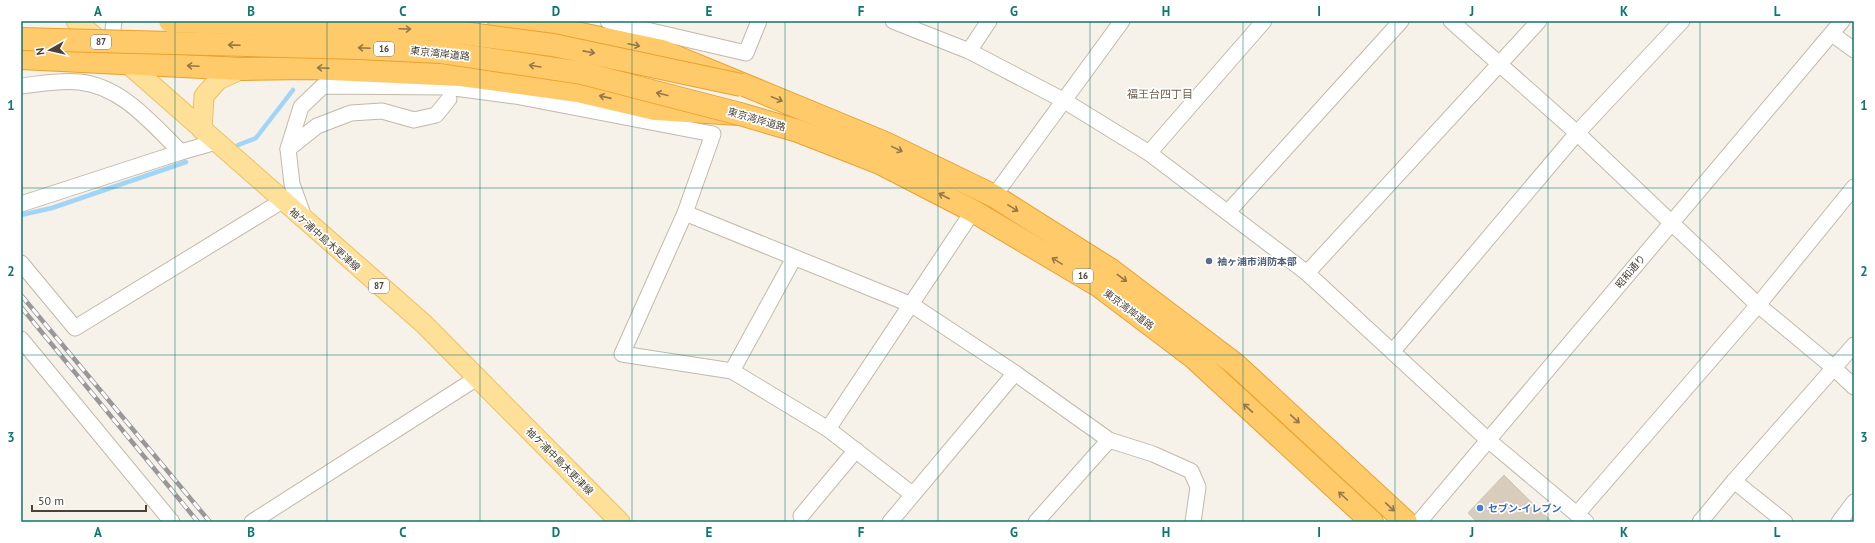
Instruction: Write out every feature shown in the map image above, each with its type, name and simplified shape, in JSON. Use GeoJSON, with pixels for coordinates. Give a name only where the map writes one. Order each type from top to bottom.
{"type":"FeatureCollection","features":[{"type":"Feature","properties":{"kind":"highway","name":"東京湾岸道路"},"geometry":{"type":"LineString","coordinates":[[170,21],[440,30],[553,45],[741,84],[885,143],[994,196],[1111,270],[1235,364],[1406,522]]}},
{"type":"Feature","properties":{"kind":"highway","name":"16"},"geometry":{"type":"LineString","coordinates":[[499,21],[533,24],[662,51],[741,84]]}},
{"type":"Feature","properties":{"kind":"highway","name":"東京湾岸道路"},"geometry":{"type":"LineString","coordinates":[[21,39],[359,48],[441,52],[582,73],[740,114],[798,131],[880,162],[974,211],[1099,286],[1193,356],[1372,522]]}},
{"type":"Feature","properties":{"kind":"highway","name":"16"},"geometry":{"type":"LineString","coordinates":[[21,58],[119,56],[242,69],[309,68],[461,75],[578,91],[655,109],[740,114]]}},
{"type":"Feature","properties":{"kind":"main road","name":"87"},"geometry":{"type":"LineString","coordinates":[[76,21],[119,56]]}},
{"type":"Feature","properties":{"kind":"main road","name":"袖ケ浦中島木更津線"},"geometry":{"type":"LineString","coordinates":[[119,56],[282,201],[424,324],[620,522]]}},
{"type":"Feature","properties":{"kind":"main road"},"geometry":{"type":"LineString","coordinates":[[202,130],[204,96],[218,80],[242,69]]}},
{"type":"Feature","properties":{"kind":"street"},"geometry":{"type":"LineString","coordinates":[[114,21],[119,56]]}},
{"type":"Feature","properties":{"kind":"street"},"geometry":{"type":"LineString","coordinates":[[608,21],[746,53],[759,21]]}},
{"type":"Feature","properties":{"kind":"street"},"geometry":{"type":"LineString","coordinates":[[893,21],[968,51],[1064,100],[1149,153],[1307,273],[1488,440],[1581,518],[1854,187]]}},
{"type":"Feature","properties":{"kind":"street"},"geometry":{"type":"LineString","coordinates":[[968,51],[989,21]]}},
{"type":"Feature","properties":{"kind":"street"},"geometry":{"type":"LineString","coordinates":[[994,196],[1122,21]]}},
{"type":"Feature","properties":{"kind":"street"},"geometry":{"type":"LineString","coordinates":[[1149,153],[1264,21]]}},
{"type":"Feature","properties":{"kind":"street"},"geometry":{"type":"LineString","coordinates":[[1228,212],[1401,21]]}},
{"type":"Feature","properties":{"kind":"street"},"geometry":{"type":"LineString","coordinates":[[1451,21],[1577,133],[1671,224],[1758,305],[1834,368],[1854,387]]}},
{"type":"Feature","properties":{"kind":"street"},"geometry":{"type":"LineString","coordinates":[[1307,273],[1539,21]]}},
{"type":"Feature","properties":{"kind":"street"},"geometry":{"type":"LineString","coordinates":[[1393,351],[1577,133],[1682,21]]}},
{"type":"Feature","properties":{"kind":"street","name":"昭和通り"},"geometry":{"type":"LineString","coordinates":[[1419,522],[1842,21]]}},
{"type":"Feature","properties":{"kind":"street"},"geometry":{"type":"LineString","coordinates":[[1832,34],[1854,50]]}},
{"type":"Feature","properties":{"kind":"street"},"geometry":{"type":"LineString","coordinates":[[21,86],[58,81],[80,82],[105,88],[129,102],[181,152]]}},
{"type":"Feature","properties":{"kind":"street"},"geometry":{"type":"LineString","coordinates":[[305,221],[292,184],[288,149],[301,107],[322,86],[446,86],[515,96],[713,134],[685,213],[622,354],[732,371],[828,429],[912,494]]}},
{"type":"Feature","properties":{"kind":"street"},"geometry":{"type":"LineString","coordinates":[[288,149],[317,126],[351,112],[382,111],[414,120],[436,115],[449,98]]}},
{"type":"Feature","properties":{"kind":"street"},"geometry":{"type":"LineString","coordinates":[[21,204],[216,142]]}},
{"type":"Feature","properties":{"kind":"street"},"geometry":{"type":"LineString","coordinates":[[21,263],[75,328],[282,201]]}},
{"type":"Feature","properties":{"kind":"street"},"geometry":{"type":"LineString","coordinates":[[828,429],[974,211]]}},
{"type":"Feature","properties":{"kind":"street"},"geometry":{"type":"LineString","coordinates":[[685,213],[912,305],[1015,373],[1109,440],[1153,454],[1191,471],[1198,487],[1193,522]]}},
{"type":"Feature","properties":{"kind":"street"},"geometry":{"type":"LineString","coordinates":[[732,371],[794,258]]}},
{"type":"Feature","properties":{"kind":"street"},"geometry":{"type":"LineString","coordinates":[[21,339],[26,355],[172,522]]}},
{"type":"Feature","properties":{"kind":"street"},"geometry":{"type":"LineString","coordinates":[[1700,522],[1734,481],[1854,345]]}},
{"type":"Feature","properties":{"kind":"street"},"geometry":{"type":"LineString","coordinates":[[890,522],[1015,373]]}},
{"type":"Feature","properties":{"kind":"street"},"geometry":{"type":"LineString","coordinates":[[252,522],[477,378]]}},
{"type":"Feature","properties":{"kind":"street"},"geometry":{"type":"LineString","coordinates":[[1036,522],[1109,440]]}},
{"type":"Feature","properties":{"kind":"street"},"geometry":{"type":"LineString","coordinates":[[801,516],[856,450]]}},
{"type":"Feature","properties":{"kind":"street"},"geometry":{"type":"LineString","coordinates":[[1734,481],[1784,522]]}},
{"type":"Feature","properties":{"kind":"street"},"geometry":{"type":"LineString","coordinates":[[1839,522],[1854,502]]}},
{"type":"Feature","properties":{"kind":"building"},"geometry":{"type":"Polygon","coordinates":[[[1504,475],[1552,522],[1477,522],[1468,513],[1504,475]]]}},
{"type":"Feature","properties":{"kind":"waterway"},"geometry":{"type":"LineString","coordinates":[[238,145],[256,138],[293,90]]}},
{"type":"Feature","properties":{"kind":"waterway"},"geometry":{"type":"LineString","coordinates":[[21,215],[52,208],[186,162]]}},
{"type":"Feature","properties":{"kind":"railway"},"geometry":{"type":"LineString","coordinates":[[21,295],[210,522]]}},
{"type":"Feature","properties":{"kind":"railway"},"geometry":{"type":"LineString","coordinates":[[21,307],[198,522]]}},
{"type":"Feature","properties":{"kind":"place","name":"袖ヶ浦市消防本部"},"geometry":{"type":"Point","coordinates":[1209,261]}},
{"type":"Feature","properties":{"kind":"place","name":"セブン-イレブン"},"geometry":{"type":"Point","coordinates":[1480,508]}},
{"type":"Feature","properties":{"kind":"district","name":"福王台四丁目"},"geometry":{"type":"Point","coordinates":[1160,94]}}]}
